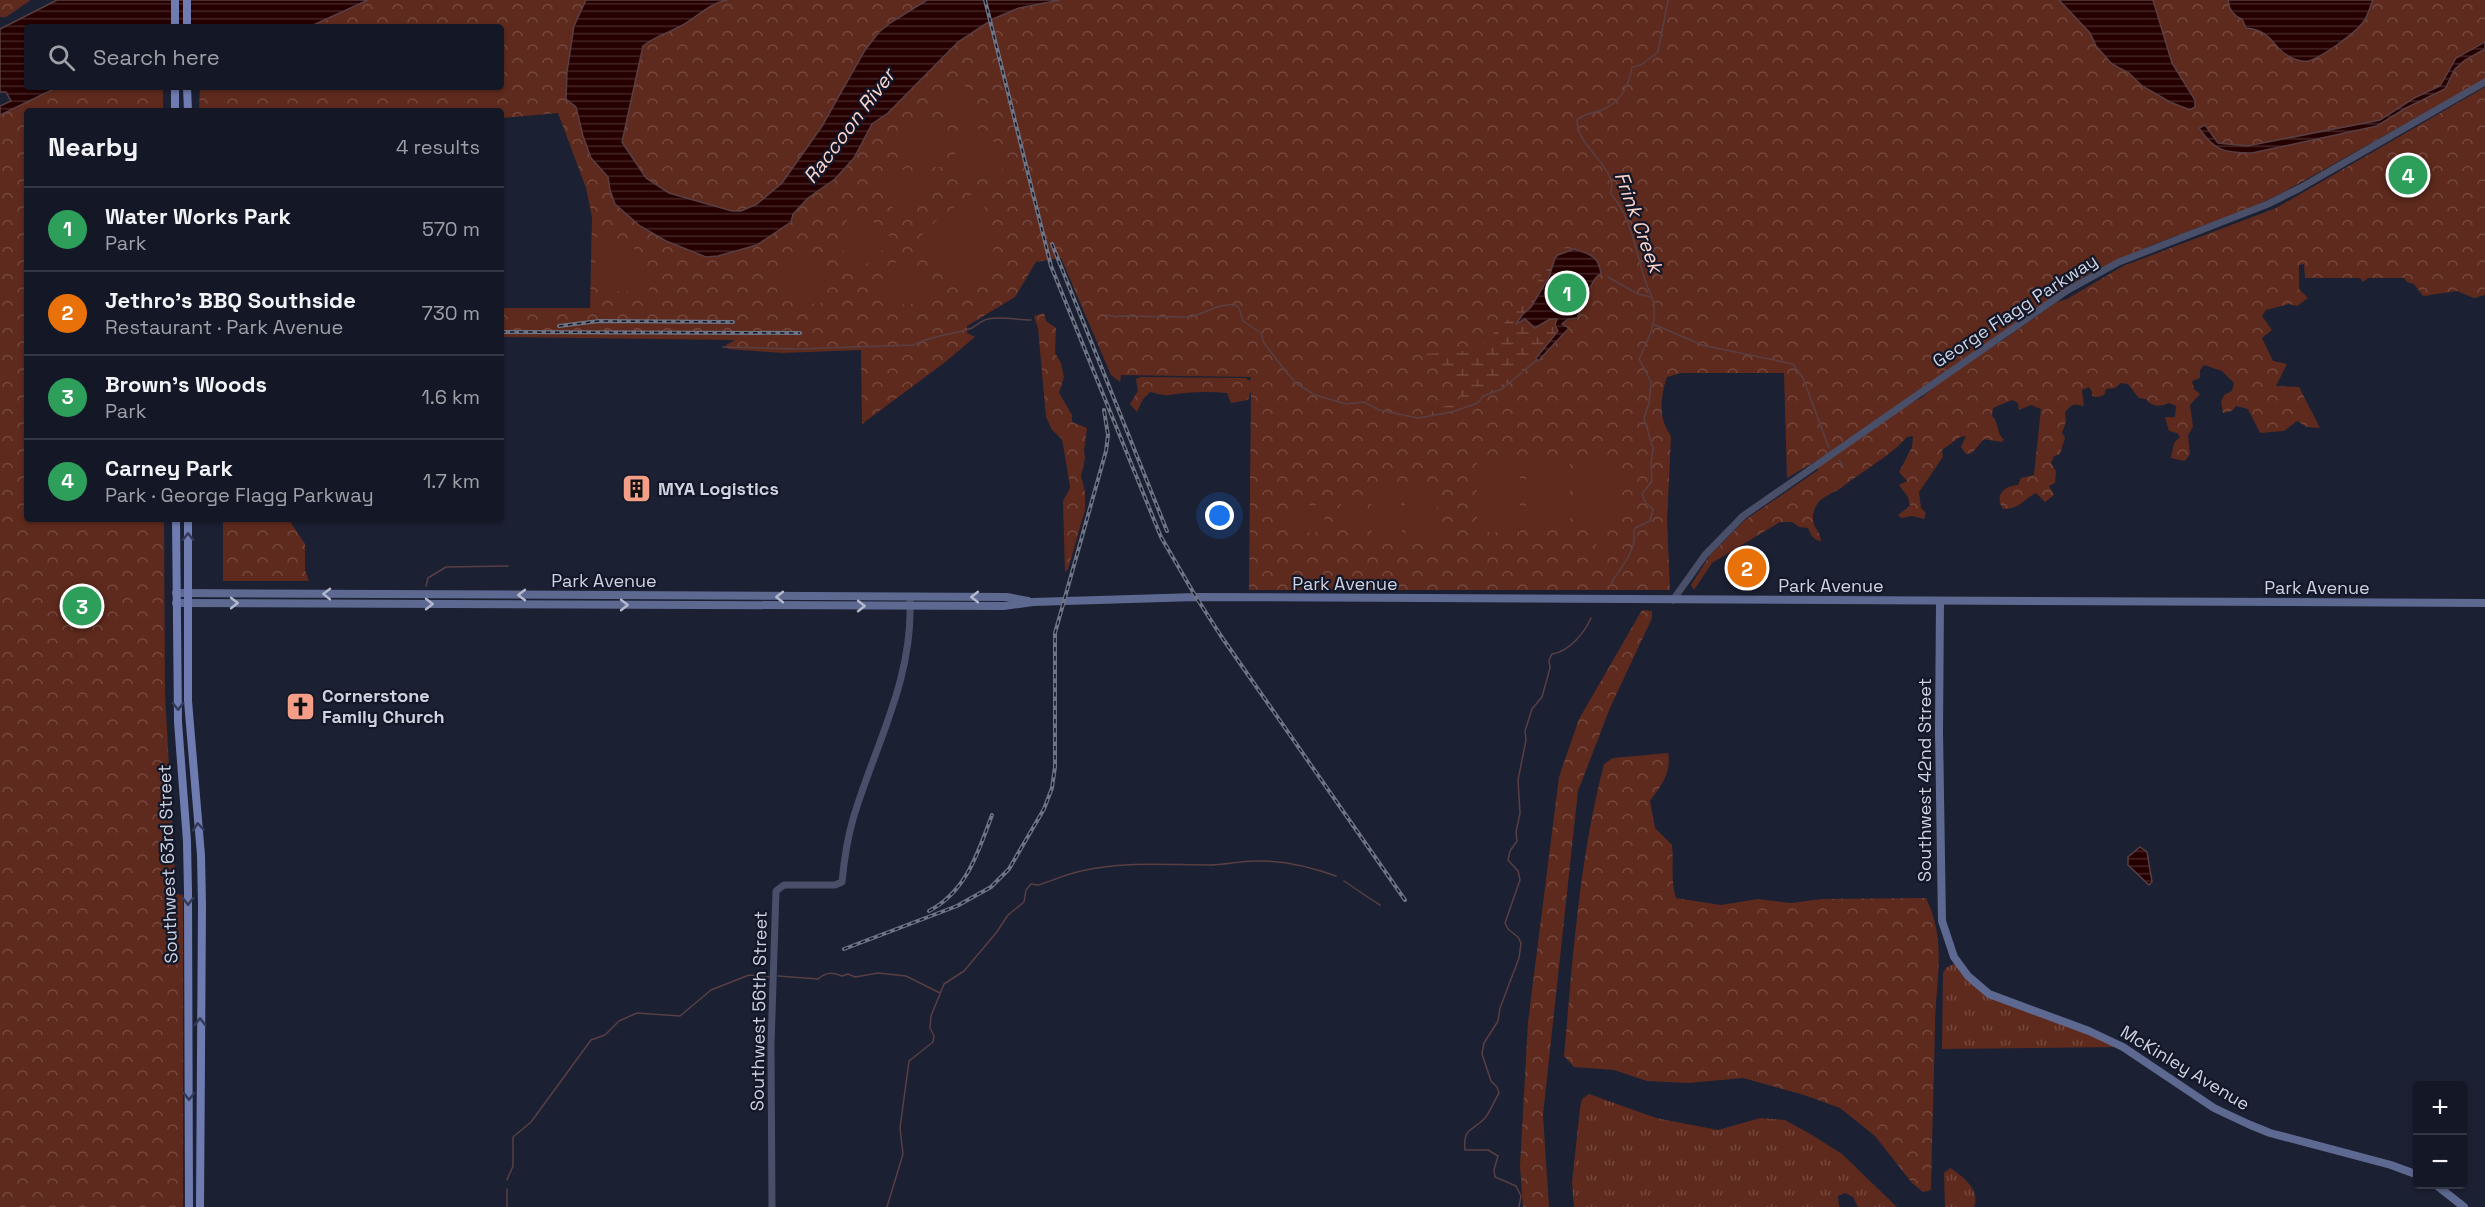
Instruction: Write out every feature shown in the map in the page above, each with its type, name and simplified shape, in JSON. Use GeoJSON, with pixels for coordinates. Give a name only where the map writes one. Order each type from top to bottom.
{"type":"FeatureCollection","features":[{"type":"Feature","properties":{"kind":"main road"},"geometry":{"type":"LineString","coordinates":[[175,0],[175,24]]}},
{"type":"Feature","properties":{"kind":"main road"},"geometry":{"type":"LineString","coordinates":[[187,0],[187,24]]}},
{"type":"Feature","properties":{"kind":"main road"},"geometry":{"type":"LineString","coordinates":[[175,90],[175,108]]}},
{"type":"Feature","properties":{"kind":"main road"},"geometry":{"type":"LineString","coordinates":[[188,90],[188,108]]}},
{"type":"Feature","properties":{"kind":"main road","name":"Southwest 63rd Street"},"geometry":{"type":"LineString","coordinates":[[176,522],[178,722],[187,841],[189,1207]]}},
{"type":"Feature","properties":{"kind":"main road","name":"Southwest 63rd Street"},"geometry":{"type":"LineString","coordinates":[[188,522],[188,701],[201,855],[202,898],[200,1207]]}},
{"type":"Feature","properties":{"kind":"main road","name":"Park Avenue"},"geometry":{"type":"LineString","coordinates":[[176,598],[188,593],[1007,597],[1033,602]]}},
{"type":"Feature","properties":{"kind":"main road","name":"Park Avenue"},"geometry":{"type":"LineString","coordinates":[[176,598],[188,603],[910,606],[1004,606],[1033,602],[1196,597],[2485,603]]}},
{"type":"Feature","properties":{"kind":"main road","name":"Southwest 42nd Street"},"geometry":{"type":"LineString","coordinates":[[1940,601],[1941,906],[1944,934],[1954,957]]}},
{"type":"Feature","properties":{"kind":"main road","name":"McKinley Avenue"},"geometry":{"type":"LineString","coordinates":[[1954,957],[1968,976],[1989,994],[2008,1003],[2089,1031],[2123,1047],[2214,1108],[2270,1133],[2391,1165],[2413,1173]]}},
{"type":"Feature","properties":{"kind":"main road"},"geometry":{"type":"LineString","coordinates":[[2440,1189],[2464,1207]]}},
{"type":"Feature","properties":{"kind":"street","name":"George Flagg Parkway"},"geometry":{"type":"LineString","coordinates":[[1673,600],[1705,555],[1743,516],[2068,290],[2120,262],[2268,204],[2485,82]]}},
{"type":"Feature","properties":{"kind":"street","name":"Southwest 56th Street"},"geometry":{"type":"LineString","coordinates":[[772,1207],[771,1045],[776,891],[784,885],[835,885],[842,882],[845,853],[853,819],[894,706],[904,671],[910,635],[909,597]]}},
{"type":"Feature","properties":{"kind":"green space"},"geometry":{"type":"Polygon","coordinates":[[[0,0],[31,0],[6,17],[0,17],[0,0]]]}},
{"type":"Feature","properties":{"kind":"green space"},"geometry":{"type":"Polygon","coordinates":[[[359,0],[2485,0],[2485,79],[2280,194],[2255,206],[2147,247],[2085,276],[1818,460],[1787,478],[1784,373],[1681,373],[1667,377],[1662,408],[1663,420],[1671,438],[1667,520],[1670,590],[1249,590],[1251,391],[1248,400],[1231,403],[1227,393],[1198,392],[1167,395],[1150,392],[1143,399],[1137,412],[1130,404],[1138,391],[1136,379],[1141,377],[1245,378],[1250,381],[1251,377],[1121,375],[1120,382],[1111,375],[1061,258],[1036,262],[1015,297],[967,326],[967,333],[975,337],[862,424],[861,350],[782,353],[728,349],[726,345],[735,340],[504,337],[504,308],[590,308],[592,217],[586,188],[558,113],[504,118],[504,108],[199,108],[200,90],[504,90],[504,24],[312,24],[357,6],[359,0]]]}},
{"type":"Feature","properties":{"kind":"green space"},"geometry":{"type":"Polygon","coordinates":[[[964,85],[982,117],[976,120],[963,121],[951,118],[936,106],[964,85]]]}},
{"type":"Feature","properties":{"kind":"green space"},"geometry":{"type":"Polygon","coordinates":[[[2485,87],[2485,295],[2474,298],[2457,291],[2423,296],[2414,284],[2407,282],[2404,278],[2368,278],[2363,282],[2360,278],[2305,278],[2304,264],[2299,265],[2299,289],[2308,298],[2297,306],[2289,304],[2266,310],[2262,316],[2272,330],[2262,338],[2273,361],[2287,364],[2276,386],[2299,387],[2320,428],[2307,427],[2297,421],[2284,431],[2260,433],[2248,409],[2236,406],[2232,411],[2223,413],[2221,402],[2224,395],[2232,391],[2234,383],[2222,371],[2204,365],[2200,370],[2200,378],[2192,381],[2194,389],[2200,394],[2190,405],[2193,427],[2188,435],[2190,454],[2185,461],[2171,458],[2174,443],[2180,437],[2177,433],[2169,431],[2165,417],[2175,417],[2176,406],[2169,403],[2160,406],[2153,405],[2146,399],[2139,398],[2128,384],[2121,383],[2115,388],[2106,389],[2104,395],[2098,397],[2092,396],[2089,387],[2082,390],[2084,406],[2073,405],[2065,412],[2066,421],[2062,433],[2065,438],[2060,454],[2054,456],[2051,463],[2056,471],[2055,483],[2049,486],[2054,495],[2045,502],[2036,493],[2018,506],[2003,509],[2000,504],[2002,492],[2008,487],[2018,485],[2021,478],[2034,475],[2041,409],[2031,405],[2019,410],[2018,403],[2012,400],[1993,408],[1992,416],[2004,440],[2001,442],[1984,439],[1972,453],[1966,454],[1961,447],[1966,436],[1960,437],[1942,450],[1943,457],[1919,492],[1921,508],[1926,513],[1924,519],[1912,516],[1901,518],[1898,515],[1910,506],[1908,497],[1899,485],[1907,481],[1899,472],[1912,447],[1913,436],[1907,437],[1886,456],[1817,504],[1813,520],[1821,541],[1811,535],[1808,528],[1799,527],[1792,522],[1780,522],[1712,563],[1694,590],[1691,585],[1710,555],[1745,520],[1907,405],[1921,398],[1951,373],[2057,302],[2067,299],[2123,266],[2276,208],[2485,87]]]}},
{"type":"Feature","properties":{"kind":"green space"},"geometry":{"type":"Polygon","coordinates":[[[36,90],[163,90],[163,108],[24,108],[24,522],[164,522],[165,693],[176,894],[183,895],[183,1207],[0,1207],[0,109],[36,90]]]}},
{"type":"Feature","properties":{"kind":"green space"},"geometry":{"type":"Polygon","coordinates":[[[932,118],[949,119],[942,166],[938,168],[893,152],[903,133],[918,122],[932,118]]]}},
{"type":"Feature","properties":{"kind":"green space"},"geometry":{"type":"Polygon","coordinates":[[[968,124],[984,133],[996,145],[1001,161],[1001,179],[954,172],[953,160],[968,124]]]}},
{"type":"Feature","properties":{"kind":"green space"},"geometry":{"type":"Polygon","coordinates":[[[906,169],[923,174],[936,183],[918,208],[906,219],[902,219],[873,183],[881,176],[906,169]]]}},
{"type":"Feature","properties":{"kind":"green space"},"geometry":{"type":"Polygon","coordinates":[[[974,193],[989,216],[994,241],[989,267],[974,289],[934,260],[920,244],[920,237],[937,220],[974,193]]]}},
{"type":"Feature","properties":{"kind":"green space"},"geometry":{"type":"Polygon","coordinates":[[[855,209],[879,226],[891,238],[891,243],[855,273],[845,257],[842,241],[845,225],[855,209]]]}},
{"type":"Feature","properties":{"kind":"green space"},"geometry":{"type":"Polygon","coordinates":[[[596,237],[621,241],[630,245],[637,252],[646,269],[649,293],[599,290],[595,287],[596,237]]]}},
{"type":"Feature","properties":{"kind":"green space"},"geometry":{"type":"Polygon","coordinates":[[[1560,248],[1574,249],[1555,258],[1549,277],[1531,308],[1522,315],[1517,323],[1525,319],[1535,328],[1550,319],[1557,319],[1556,337],[1536,358],[1504,385],[1468,406],[1432,416],[1434,409],[1450,405],[1460,398],[1460,382],[1441,364],[1428,363],[1423,358],[1424,354],[1476,350],[1528,300],[1551,257],[1560,248]]]}},
{"type":"Feature","properties":{"kind":"green space"},"geometry":{"type":"Polygon","coordinates":[[[821,254],[826,299],[822,303],[806,304],[776,299],[780,281],[790,267],[803,258],[821,254]]]}},
{"type":"Feature","properties":{"kind":"green space"},"geometry":{"type":"Polygon","coordinates":[[[902,255],[918,267],[936,291],[920,301],[896,304],[872,291],[902,255]]]}},
{"type":"Feature","properties":{"kind":"green space"},"geometry":{"type":"Polygon","coordinates":[[[1044,313],[1046,321],[1056,328],[1055,353],[1061,363],[1064,377],[1059,393],[1072,415],[1072,422],[1087,428],[1081,476],[1085,492],[1085,510],[1068,569],[1065,572],[1063,501],[1070,488],[1062,439],[1052,430],[1046,417],[1038,328],[1034,316],[1044,313]]]}},
{"type":"Feature","properties":{"kind":"green space"},"geometry":{"type":"Polygon","coordinates":[[[1574,456],[1618,456],[1618,529],[1574,529],[1574,456]]]}},
{"type":"Feature","properties":{"kind":"green space"},"geometry":{"type":"Polygon","coordinates":[[[1477,459],[1520,459],[1520,532],[1477,532],[1477,459]]]}},
{"type":"Feature","properties":{"kind":"green space"},"geometry":{"type":"Polygon","coordinates":[[[1570,461],[1570,530],[1526,530],[1526,463],[1570,461]]]}},
{"type":"Feature","properties":{"kind":"green space"},"geometry":{"type":"Polygon","coordinates":[[[1436,488],[1438,536],[1406,538],[1404,489],[1436,488]]]}},
{"type":"Feature","properties":{"kind":"green space"},"geometry":{"type":"Polygon","coordinates":[[[1401,489],[1402,538],[1372,538],[1371,490],[1401,489]]]}},
{"type":"Feature","properties":{"kind":"green space"},"geometry":{"type":"Polygon","coordinates":[[[1341,495],[1367,495],[1368,528],[1341,528],[1341,495]]]}},
{"type":"Feature","properties":{"kind":"green space"},"geometry":{"type":"Polygon","coordinates":[[[1324,505],[1325,532],[1289,533],[1288,506],[1324,505]]]}},
{"type":"Feature","properties":{"kind":"green space"},"geometry":{"type":"Polygon","coordinates":[[[223,522],[290,522],[305,544],[305,570],[309,581],[223,581],[223,522]]]}},
{"type":"Feature","properties":{"kind":"green space"},"geometry":{"type":"Polygon","coordinates":[[[1613,536],[1614,555],[1597,557],[1596,537],[1613,536]]]}},
{"type":"Feature","properties":{"kind":"green space"},"geometry":{"type":"Polygon","coordinates":[[[1592,537],[1593,557],[1577,558],[1575,538],[1592,537]]]}},
{"type":"Feature","properties":{"kind":"green space"},"geometry":{"type":"Polygon","coordinates":[[[1642,610],[1652,611],[1652,618],[1610,708],[1578,791],[1543,1115],[1549,1207],[1523,1207],[1520,1166],[1528,1022],[1559,777],[1579,719],[1642,610]]]}},
{"type":"Feature","properties":{"kind":"green space"},"geometry":{"type":"Polygon","coordinates":[[[1668,753],[1667,773],[1650,801],[1655,828],[1672,845],[1676,898],[1721,905],[1758,899],[1791,903],[1822,899],[1926,898],[1936,930],[1939,960],[1931,1190],[1923,1192],[1912,1183],[1875,1136],[1840,1108],[1743,1078],[1688,1083],[1647,1081],[1614,1070],[1574,1067],[1564,1056],[1574,946],[1588,836],[1604,764],[1613,758],[1668,753]]]}},
{"type":"Feature","properties":{"kind":"green space"},"geometry":{"type":"Polygon","coordinates":[[[1957,962],[1977,985],[2123,1047],[1942,1049],[1943,973],[1946,968],[1957,962]]]}},
{"type":"Feature","properties":{"kind":"green space"},"geometry":{"type":"Polygon","coordinates":[[[1589,1094],[1656,1118],[1718,1130],[1760,1118],[1785,1120],[1842,1154],[1897,1207],[1858,1207],[1853,1197],[1845,1193],[1838,1196],[1839,1207],[1574,1207],[1572,1183],[1580,1108],[1582,1099],[1589,1094]]]}},
{"type":"Feature","properties":{"kind":"green space"},"geometry":{"type":"Polygon","coordinates":[[[1950,1168],[1970,1184],[1975,1195],[1974,1207],[1945,1207],[1944,1173],[1950,1168]]]}},
{"type":"Feature","properties":{"kind":"water"},"geometry":{"type":"Polygon","coordinates":[[[57,0],[368,0],[316,24],[24,24],[24,90],[52,90],[0,115],[0,106],[11,101],[6,92],[0,92],[0,29],[57,0]]]}},
{"type":"Feature","properties":{"kind":"water","name":"Raccoon River"},"geometry":{"type":"Polygon","coordinates":[[[586,0],[728,0],[710,7],[681,26],[643,46],[622,142],[646,178],[669,193],[732,211],[741,211],[757,204],[782,183],[822,126],[865,50],[879,32],[890,23],[927,0],[1060,0],[1019,8],[993,19],[958,42],[888,113],[872,124],[854,158],[835,179],[808,198],[793,214],[791,222],[757,245],[706,257],[666,241],[640,226],[615,204],[608,177],[591,158],[576,107],[566,99],[567,72],[574,26],[586,0]]]}},
{"type":"Feature","properties":{"kind":"water"},"geometry":{"type":"Polygon","coordinates":[[[2059,0],[2153,0],[2172,63],[2195,100],[2195,107],[2190,110],[2170,102],[2142,86],[2129,73],[2112,64],[2096,46],[2090,33],[2059,0]]]}},
{"type":"Feature","properties":{"kind":"water"},"geometry":{"type":"Polygon","coordinates":[[[2228,0],[2373,0],[2365,19],[2347,38],[2314,59],[2306,61],[2290,57],[2262,32],[2246,28],[2242,19],[2232,12],[2228,0]]]}},
{"type":"Feature","properties":{"kind":"water"},"geometry":{"type":"Polygon","coordinates":[[[2485,42],[2485,49],[2465,60],[2455,69],[2445,89],[2406,108],[2377,126],[2252,153],[2221,149],[2210,142],[2199,128],[2205,125],[2218,143],[2247,146],[2380,120],[2414,98],[2440,86],[2456,58],[2485,42]]]}},
{"type":"Feature","properties":{"kind":"water"},"geometry":{"type":"Polygon","coordinates":[[[1574,249],[1585,252],[1596,259],[1601,274],[1591,286],[1577,318],[1568,319],[1562,324],[1569,328],[1538,361],[1536,358],[1558,331],[1555,325],[1557,319],[1550,319],[1535,328],[1525,319],[1516,324],[1531,307],[1549,277],[1555,258],[1574,249]]]}},
{"type":"Feature","properties":{"kind":"water"},"geometry":{"type":"Polygon","coordinates":[[[2140,847],[2147,852],[2152,882],[2149,885],[2128,865],[2128,857],[2140,847]]]}},
{"type":"Feature","properties":{"kind":"waterway","name":"Frink Creek"},"geometry":{"type":"LineString","coordinates":[[1611,584],[1630,553],[1635,528],[1650,521],[1653,509],[1646,503],[1642,494],[1652,481],[1653,448],[1644,418],[1649,403],[1651,382],[1639,359],[1652,327],[1654,306],[1624,213],[1611,194],[1612,185],[1608,172],[1581,136],[1577,120],[1606,108],[1617,100],[1626,88],[1632,67],[1641,65],[1658,52],[1668,0]]}},
{"type":"Feature","properties":{"kind":"waterway"},"geometry":{"type":"LineString","coordinates":[[1608,277],[1638,294],[1650,297]]}},
{"type":"Feature","properties":{"kind":"waterway"},"geometry":{"type":"LineString","coordinates":[[1106,315],[1191,317],[1220,306],[1234,304],[1239,308],[1243,321],[1261,333],[1264,343],[1297,384],[1315,395],[1346,404],[1364,402],[1379,410],[1418,418],[1452,412],[1478,403],[1483,396],[1502,389],[1537,360]]}},
{"type":"Feature","properties":{"kind":"waterway"},"geometry":{"type":"LineString","coordinates":[[723,347],[796,349],[913,345],[927,339],[972,328],[988,319],[1031,320]]}},
{"type":"Feature","properties":{"kind":"waterway"},"geometry":{"type":"LineString","coordinates":[[1653,324],[1702,345],[1793,364],[1803,378],[1829,448]]}},
{"type":"Feature","properties":{"kind":"waterway"},"geometry":{"type":"LineString","coordinates":[[1839,460],[1843,466]]}},
{"type":"Feature","properties":{"kind":"waterway"},"geometry":{"type":"LineString","coordinates":[[426,586],[428,578],[446,567],[508,566]]}},
{"type":"Feature","properties":{"kind":"waterway","name":"Frink Creek"},"geometry":{"type":"LineString","coordinates":[[1519,1207],[1521,1196],[1516,1186],[1495,1177],[1494,1170],[1498,1156],[1488,1150],[1465,1150],[1465,1138],[1469,1131],[1486,1116],[1499,1093],[1491,1081],[1482,1054],[1484,1043],[1498,1021],[1500,1008],[1519,958],[1521,943],[1505,923],[1520,880],[1518,871],[1508,860],[1510,851],[1517,841],[1516,832],[1520,813],[1518,780],[1526,740],[1525,731],[1532,709],[1542,697],[1552,654],[1564,650],[1576,640],[1591,618]]}},
{"type":"Feature","properties":{"kind":"waterway"},"geometry":{"type":"LineString","coordinates":[[887,1207],[903,1154],[900,1128],[909,1061],[933,1042],[934,1036],[930,1028],[931,1016],[944,984],[964,971],[1008,915],[1024,902],[1026,890],[1031,884],[1038,885],[1075,872],[1113,866],[1215,865],[1255,861],[1296,865],[1336,876]]}},
{"type":"Feature","properties":{"kind":"waterway"},"geometry":{"type":"LineString","coordinates":[[1344,881],[1380,905]]}},
{"type":"Feature","properties":{"kind":"waterway"},"geometry":{"type":"LineString","coordinates":[[778,976],[818,979],[830,973],[842,976],[848,974],[855,977],[878,973],[906,976],[940,993]]}},
{"type":"Feature","properties":{"kind":"waterway"},"geometry":{"type":"LineString","coordinates":[[507,1180],[513,1166],[513,1137],[531,1122],[591,1040],[605,1035],[619,1021],[637,1013],[680,1016],[711,990],[749,975],[769,977]]}},
{"type":"Feature","properties":{"kind":"waterway"},"geometry":{"type":"LineString","coordinates":[[507,1189],[507,1207]]}},
{"type":"Feature","properties":{"kind":"railway"},"geometry":{"type":"LineString","coordinates":[[985,0],[1051,266],[1161,537],[1221,636],[1405,900]]}},
{"type":"Feature","properties":{"kind":"railway"},"geometry":{"type":"LineString","coordinates":[[1052,244],[1167,531]]}},
{"type":"Feature","properties":{"kind":"railway"},"geometry":{"type":"LineString","coordinates":[[559,326],[599,321],[733,322]]}},
{"type":"Feature","properties":{"kind":"railway"},"geometry":{"type":"LineString","coordinates":[[504,332],[800,333]]}},
{"type":"Feature","properties":{"kind":"railway"},"geometry":{"type":"LineString","coordinates":[[844,949],[957,906],[991,887],[1009,869],[1044,809],[1052,788],[1055,767],[1055,633],[1106,451],[1108,435],[1104,410]]}},
{"type":"Feature","properties":{"kind":"railway"},"geometry":{"type":"LineString","coordinates":[[929,911],[942,903],[962,882],[976,856],[992,815]]}},
{"type":"Feature","properties":{"kind":"place","name":"Carney Park"},"geometry":{"type":"Point","coordinates":[2408,175]}},
{"type":"Feature","properties":{"kind":"place","name":"Water Works Park"},"geometry":{"type":"Point","coordinates":[1567,293]}},
{"type":"Feature","properties":{"kind":"place","name":"MYA Logistics"},"geometry":{"type":"Point","coordinates":[637,489]}},
{"type":"Feature","properties":{"kind":"place","name":"Jethro's BBQ Southside"},"geometry":{"type":"Point","coordinates":[1747,568]}},
{"type":"Feature","properties":{"kind":"place","name":"Brown's Woods"},"geometry":{"type":"Point","coordinates":[82,606]}},
{"type":"Feature","properties":{"kind":"place","name":"Cornerstone Family Church"},"geometry":{"type":"Point","coordinates":[301,706]}}]}
